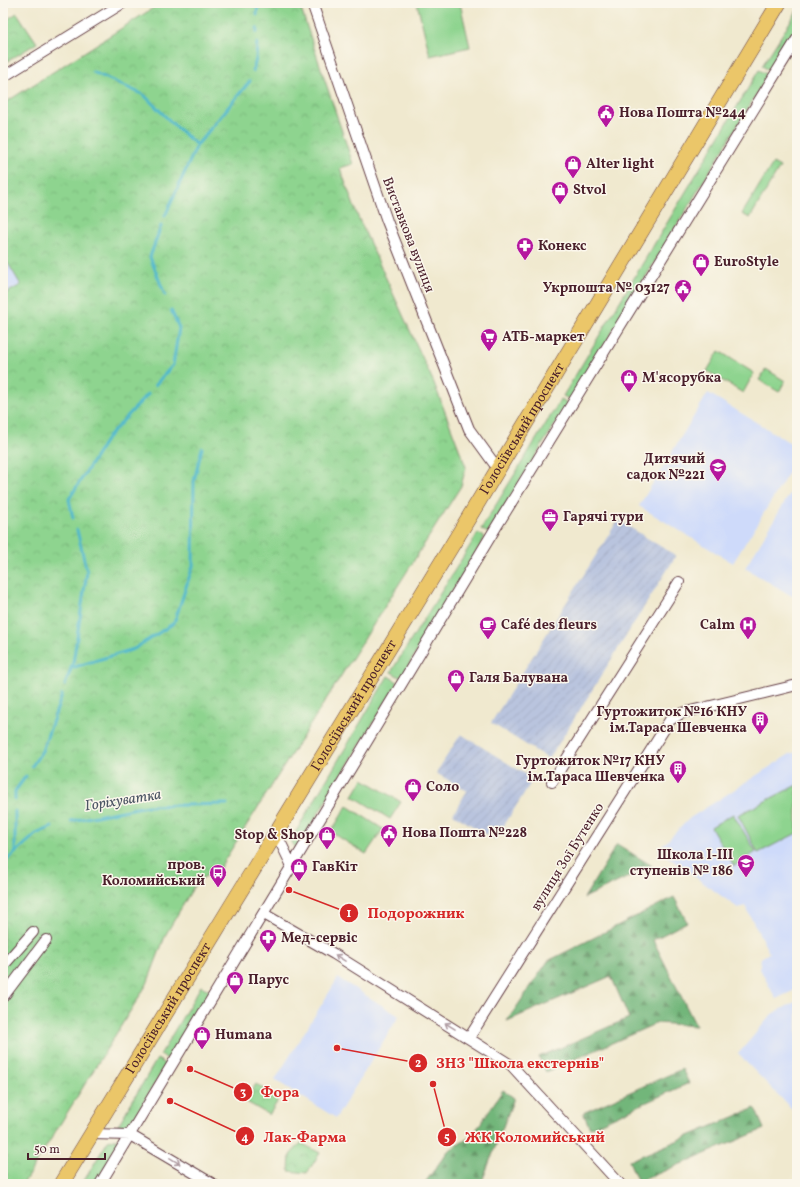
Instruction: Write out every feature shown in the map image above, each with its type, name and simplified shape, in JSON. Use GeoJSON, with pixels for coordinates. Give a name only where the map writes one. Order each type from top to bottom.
{"type":"FeatureCollection","features":[{"type":"Feature","properties":{"kind":"highway","name":"Голосіївський проспект"},"geometry":{"type":"LineString","coordinates":[[61,1184],[498,469],[779,3]]}},
{"type":"Feature","properties":{"kind":"street"},"geometry":{"type":"LineString","coordinates":[[3,77],[124,3]]}},
{"type":"Feature","properties":{"kind":"street","name":"Виставкова вулиця"},"geometry":{"type":"LineString","coordinates":[[312,3],[387,221],[440,355],[470,429],[498,469]]}},
{"type":"Feature","properties":{"kind":"street","name":"Голосіївський проспект"},"geometry":{"type":"LineString","coordinates":[[100,1184],[547,444],[797,39]]}},
{"type":"Feature","properties":{"kind":"street"},"geometry":{"type":"LineString","coordinates":[[552,782],[679,582]]}},
{"type":"Feature","properties":{"kind":"street","name":"вулиця Зої Бутенко"},"geometry":{"type":"LineString","coordinates":[[469,1038],[670,720],[682,713],[797,685]]}},
{"type":"Feature","properties":{"kind":"street"},"geometry":{"type":"LineString","coordinates":[[276,834],[292,866]]}},
{"type":"Feature","properties":{"kind":"street"},"geometry":{"type":"LineString","coordinates":[[264,914],[511,1065],[620,1184]]}},
{"type":"Feature","properties":{"kind":"street"},"geometry":{"type":"LineString","coordinates":[[3,966],[33,932]]}},
{"type":"Feature","properties":{"kind":"street"},"geometry":{"type":"LineString","coordinates":[[3,997],[46,940]]}},
{"type":"Feature","properties":{"kind":"street"},"geometry":{"type":"LineString","coordinates":[[92,1134],[130,1135],[213,1184]]}},
{"type":"Feature","properties":{"kind":"shaded area"},"geometry":{"type":"Polygon","coordinates":[[[3,255],[21,285],[3,295],[3,255]]]}},
{"type":"Feature","properties":{"kind":"shaded area","name":"Дитячий садок №221"},"geometry":{"type":"Polygon","coordinates":[[[708,393],[797,447],[797,459],[733,563],[639,506],[708,393]]]}},
{"type":"Feature","properties":{"kind":"shaded area"},"geometry":{"type":"Polygon","coordinates":[[[797,482],[797,599],[745,568],[797,482]]]}},
{"type":"Feature","properties":{"kind":"shaded area"},"geometry":{"type":"Polygon","coordinates":[[[618,520],[676,556],[549,759],[491,723],[618,520]]]}},
{"type":"Feature","properties":{"kind":"shaded area"},"geometry":{"type":"Polygon","coordinates":[[[461,734],[533,779],[495,840],[453,814],[467,791],[436,773],[461,734]]]}},
{"type":"Feature","properties":{"kind":"shaded area","name":"Школа І-ІІІ ступенів № 186"},"geometry":{"type":"Polygon","coordinates":[[[797,752],[797,989],[776,999],[760,969],[761,958],[769,953],[745,906],[738,908],[658,850],[690,818],[790,754],[797,752]]]}},
{"type":"Feature","properties":{"kind":"shaded area"},"geometry":{"type":"Polygon","coordinates":[[[338,978],[399,1016],[336,1118],[275,1080],[338,978]]]}},
{"type":"Feature","properties":{"kind":"shaded area"},"geometry":{"type":"Polygon","coordinates":[[[797,1001],[797,1114],[738,1054],[772,1014],[797,1001]]]}},
{"type":"Feature","properties":{"kind":"green space"},"geometry":{"type":"Polygon","coordinates":[[[161,3],[299,3],[353,164],[340,168],[358,217],[434,383],[466,467],[461,486],[219,869],[197,881],[166,934],[147,984],[23,1184],[3,1184],[3,295],[21,285],[3,255],[3,104],[161,3]]]}},
{"type":"Feature","properties":{"kind":"green space"},"geometry":{"type":"Polygon","coordinates":[[[417,3],[460,3],[470,47],[430,56],[417,3]]]}},
{"type":"Feature","properties":{"kind":"green space"},"geometry":{"type":"Polygon","coordinates":[[[797,11],[797,29],[770,71],[762,66],[797,11]]]}},
{"type":"Feature","properties":{"kind":"green space"},"geometry":{"type":"Polygon","coordinates":[[[17,13],[37,43],[3,64],[3,22],[17,13]]]}},
{"type":"Feature","properties":{"kind":"green space"},"geometry":{"type":"Polygon","coordinates":[[[759,70],[768,75],[571,400],[563,396],[759,70]]]}},
{"type":"Feature","properties":{"kind":"green space"},"geometry":{"type":"Polygon","coordinates":[[[773,163],[780,167],[750,218],[742,214],[773,163]]]}},
{"type":"Feature","properties":{"kind":"green space"},"geometry":{"type":"Polygon","coordinates":[[[719,351],[754,373],[743,393],[707,371],[719,351]]]}},
{"type":"Feature","properties":{"kind":"green space"},"geometry":{"type":"Polygon","coordinates":[[[766,369],[785,381],[779,392],[759,380],[766,369]]]}},
{"type":"Feature","properties":{"kind":"green space"},"geometry":{"type":"Polygon","coordinates":[[[561,399],[568,403],[488,533],[481,529],[561,399]]]}},
{"type":"Feature","properties":{"kind":"green space"},"geometry":{"type":"Polygon","coordinates":[[[478,533],[485,537],[401,678],[391,672],[478,533]]]}},
{"type":"Feature","properties":{"kind":"green space"},"geometry":{"type":"Polygon","coordinates":[[[388,676],[398,682],[296,850],[291,840],[388,676]]]}},
{"type":"Feature","properties":{"kind":"green space"},"geometry":{"type":"Polygon","coordinates":[[[363,779],[401,802],[390,819],[353,796],[363,779]]]}},
{"type":"Feature","properties":{"kind":"green space"},"geometry":{"type":"Polygon","coordinates":[[[797,785],[797,833],[758,853],[738,815],[797,785]]]}},
{"type":"Feature","properties":{"kind":"green space"},"geometry":{"type":"Polygon","coordinates":[[[347,806],[383,829],[366,854],[331,832],[347,806]]]}},
{"type":"Feature","properties":{"kind":"green space"},"geometry":{"type":"Polygon","coordinates":[[[733,814],[756,852],[734,866],[711,827],[733,814]]]}},
{"type":"Feature","properties":{"kind":"green space"},"geometry":{"type":"Polygon","coordinates":[[[617,844],[652,866],[584,898],[617,844]]]}},
{"type":"Feature","properties":{"kind":"green space"},"geometry":{"type":"Polygon","coordinates":[[[674,897],[687,922],[653,940],[696,1026],[657,1023],[546,1072],[539,1057],[629,1018],[611,976],[507,1021],[548,961],[674,897]]]}},
{"type":"Feature","properties":{"kind":"green space"},"geometry":{"type":"Polygon","coordinates":[[[201,986],[212,992],[170,1060],[160,1055],[201,986]]]}},
{"type":"Feature","properties":{"kind":"green space"},"geometry":{"type":"Polygon","coordinates":[[[157,1059],[166,1064],[132,1123],[117,1127],[157,1059]]]}},
{"type":"Feature","properties":{"kind":"green space"},"geometry":{"type":"Polygon","coordinates":[[[682,1069],[689,1083],[590,1128],[583,1113],[682,1069]]]}},
{"type":"Feature","properties":{"kind":"green space"},"geometry":{"type":"Polygon","coordinates":[[[256,1084],[279,1099],[269,1115],[245,1101],[256,1084]]]}},
{"type":"Feature","properties":{"kind":"green space"},"geometry":{"type":"Polygon","coordinates":[[[503,1090],[514,1098],[481,1184],[424,1184],[448,1151],[472,1136],[503,1090]]]}},
{"type":"Feature","properties":{"kind":"green space"},"geometry":{"type":"Polygon","coordinates":[[[755,1108],[764,1129],[638,1182],[629,1161],[755,1108]]]}},
{"type":"Feature","properties":{"kind":"green space"},"geometry":{"type":"Polygon","coordinates":[[[123,1138],[95,1184],[82,1184],[108,1141],[123,1138]]]}},
{"type":"Feature","properties":{"kind":"green space"},"geometry":{"type":"Polygon","coordinates":[[[301,1143],[320,1153],[307,1173],[289,1171],[290,1155],[301,1143]]]}},
{"type":"Feature","properties":{"kind":"waterway"},"geometry":{"type":"LineString","coordinates":[[257,15],[258,3]]}},
{"type":"Feature","properties":{"kind":"waterway"},"geometry":{"type":"LineString","coordinates":[[253,71],[256,59],[257,43]]}},
{"type":"Feature","properties":{"kind":"waterway"},"geometry":{"type":"LineString","coordinates":[[93,72],[144,95],[176,127],[197,145]]}},
{"type":"Feature","properties":{"kind":"waterway"},"geometry":{"type":"LineString","coordinates":[[165,216],[197,145],[250,81]]}},
{"type":"Feature","properties":{"kind":"waterway"},"geometry":{"type":"LineString","coordinates":[[161,226],[150,257],[165,295]]}},
{"type":"Feature","properties":{"kind":"waterway"},"geometry":{"type":"LineString","coordinates":[[155,385],[173,365],[179,328],[171,310]]}},
{"type":"Feature","properties":{"kind":"waterway"},"geometry":{"type":"LineString","coordinates":[[73,518],[69,499],[108,437],[148,394]]}},
{"type":"Feature","properties":{"kind":"waterway"},"geometry":{"type":"LineString","coordinates":[[71,668],[134,649],[174,623],[193,566],[194,481],[202,448]]}},
{"type":"Feature","properties":{"kind":"waterway"},"geometry":{"type":"LineString","coordinates":[[65,685],[73,663],[87,572],[77,530]]}},
{"type":"Feature","properties":{"kind":"waterway"},"geometry":{"type":"LineString","coordinates":[[32,766],[42,751],[62,695]]}},
{"type":"Feature","properties":{"kind":"waterway"},"geometry":{"type":"LineString","coordinates":[[15,800],[15,791],[26,776]]}},
{"type":"Feature","properties":{"kind":"waterway","name":"Горіхуватка"},"geometry":{"type":"LineString","coordinates":[[71,821],[147,806],[227,804]]}},
{"type":"Feature","properties":{"kind":"waterway"},"geometry":{"type":"LineString","coordinates":[[15,811],[15,853]]}},
{"type":"Feature","properties":{"kind":"waterway","name":"Горіхуватка"},"geometry":{"type":"LineString","coordinates":[[5,862],[36,834],[52,827]]}},
{"type":"Feature","properties":{"kind":"place","name":"Нова Пошта №244"},"geometry":{"type":"Point","coordinates":[606,128]}},
{"type":"Feature","properties":{"kind":"place","name":"Alter light"},"geometry":{"type":"Point","coordinates":[573,179]}},
{"type":"Feature","properties":{"kind":"place","name":"Stvol"},"geometry":{"type":"Point","coordinates":[560,205]}},
{"type":"Feature","properties":{"kind":"place","name":"Конекс"},"geometry":{"type":"Point","coordinates":[525,261]}},
{"type":"Feature","properties":{"kind":"place","name":"EuroStyle"},"geometry":{"type":"Point","coordinates":[701,277]}},
{"type":"Feature","properties":{"kind":"place","name":"Укрпошта № 03127"},"geometry":{"type":"Point","coordinates":[683,303]}},
{"type":"Feature","properties":{"kind":"place","name":"АТБ-маркет"},"geometry":{"type":"Point","coordinates":[489,352]}},
{"type":"Feature","properties":{"kind":"place","name":"М'ясорубка"},"geometry":{"type":"Point","coordinates":[629,393]}},
{"type":"Feature","properties":{"kind":"place","name":"Дитячий садок №221"},"geometry":{"type":"Point","coordinates":[718,482]}},
{"type":"Feature","properties":{"kind":"place","name":"Гарячі тури"},"geometry":{"type":"Point","coordinates":[550,532]}},
{"type":"Feature","properties":{"kind":"place","name":"Café des fleurs"},"geometry":{"type":"Point","coordinates":[488,640]}},
{"type":"Feature","properties":{"kind":"place","name":"Calm"},"geometry":{"type":"Point","coordinates":[748,640]}},
{"type":"Feature","properties":{"kind":"place","name":"Галя Балувана"},"geometry":{"type":"Point","coordinates":[456,693]}},
{"type":"Feature","properties":{"kind":"place","name":"Гуртожиток №16 КНУ ім.Тараса Шевченка"},"geometry":{"type":"Point","coordinates":[760,735]}},
{"type":"Feature","properties":{"kind":"place","name":"Гуртожиток №17 КНУ ім.Тараса Шевченка"},"geometry":{"type":"Point","coordinates":[678,784]}},
{"type":"Feature","properties":{"kind":"place","name":"Соло"},"geometry":{"type":"Point","coordinates":[413,802]}},
{"type":"Feature","properties":{"kind":"place","name":"Нова Пошта №228"},"geometry":{"type":"Point","coordinates":[389,848]}},
{"type":"Feature","properties":{"kind":"place","name":"Stop & Shop"},"geometry":{"type":"Point","coordinates":[327,850]}},
{"type":"Feature","properties":{"kind":"place","name":"Школа І-ІІІ ступенів № 186"},"geometry":{"type":"Point","coordinates":[746,878]}},
{"type":"Feature","properties":{"kind":"place","name":"ГавКіт"},"geometry":{"type":"Point","coordinates":[299,882]}},
{"type":"Feature","properties":{"kind":"place","name":"пров. Коломийський"},"geometry":{"type":"Point","coordinates":[218,888]}},
{"type":"Feature","properties":{"kind":"place","name":"Подорожник"},"geometry":{"type":"Point","coordinates":[289,890]}},
{"type":"Feature","properties":{"kind":"place","name":"Мед-сервіс"},"geometry":{"type":"Point","coordinates":[268,953]}},
{"type":"Feature","properties":{"kind":"place","name":"Парус"},"geometry":{"type":"Point","coordinates":[235,995]}},
{"type":"Feature","properties":{"kind":"place","name":"ЗНЗ \"Школа екстернів\""},"geometry":{"type":"Point","coordinates":[337,1048]}},
{"type":"Feature","properties":{"kind":"place","name":"Humana"},"geometry":{"type":"Point","coordinates":[202,1050]}},
{"type":"Feature","properties":{"kind":"place","name":"Фора"},"geometry":{"type":"Point","coordinates":[190,1069]}},
{"type":"Feature","properties":{"kind":"place","name":"ЖК Коломийський"},"geometry":{"type":"Point","coordinates":[433,1084]}},
{"type":"Feature","properties":{"kind":"place","name":"Лак-Фарма"},"geometry":{"type":"Point","coordinates":[170,1101]}}]}
